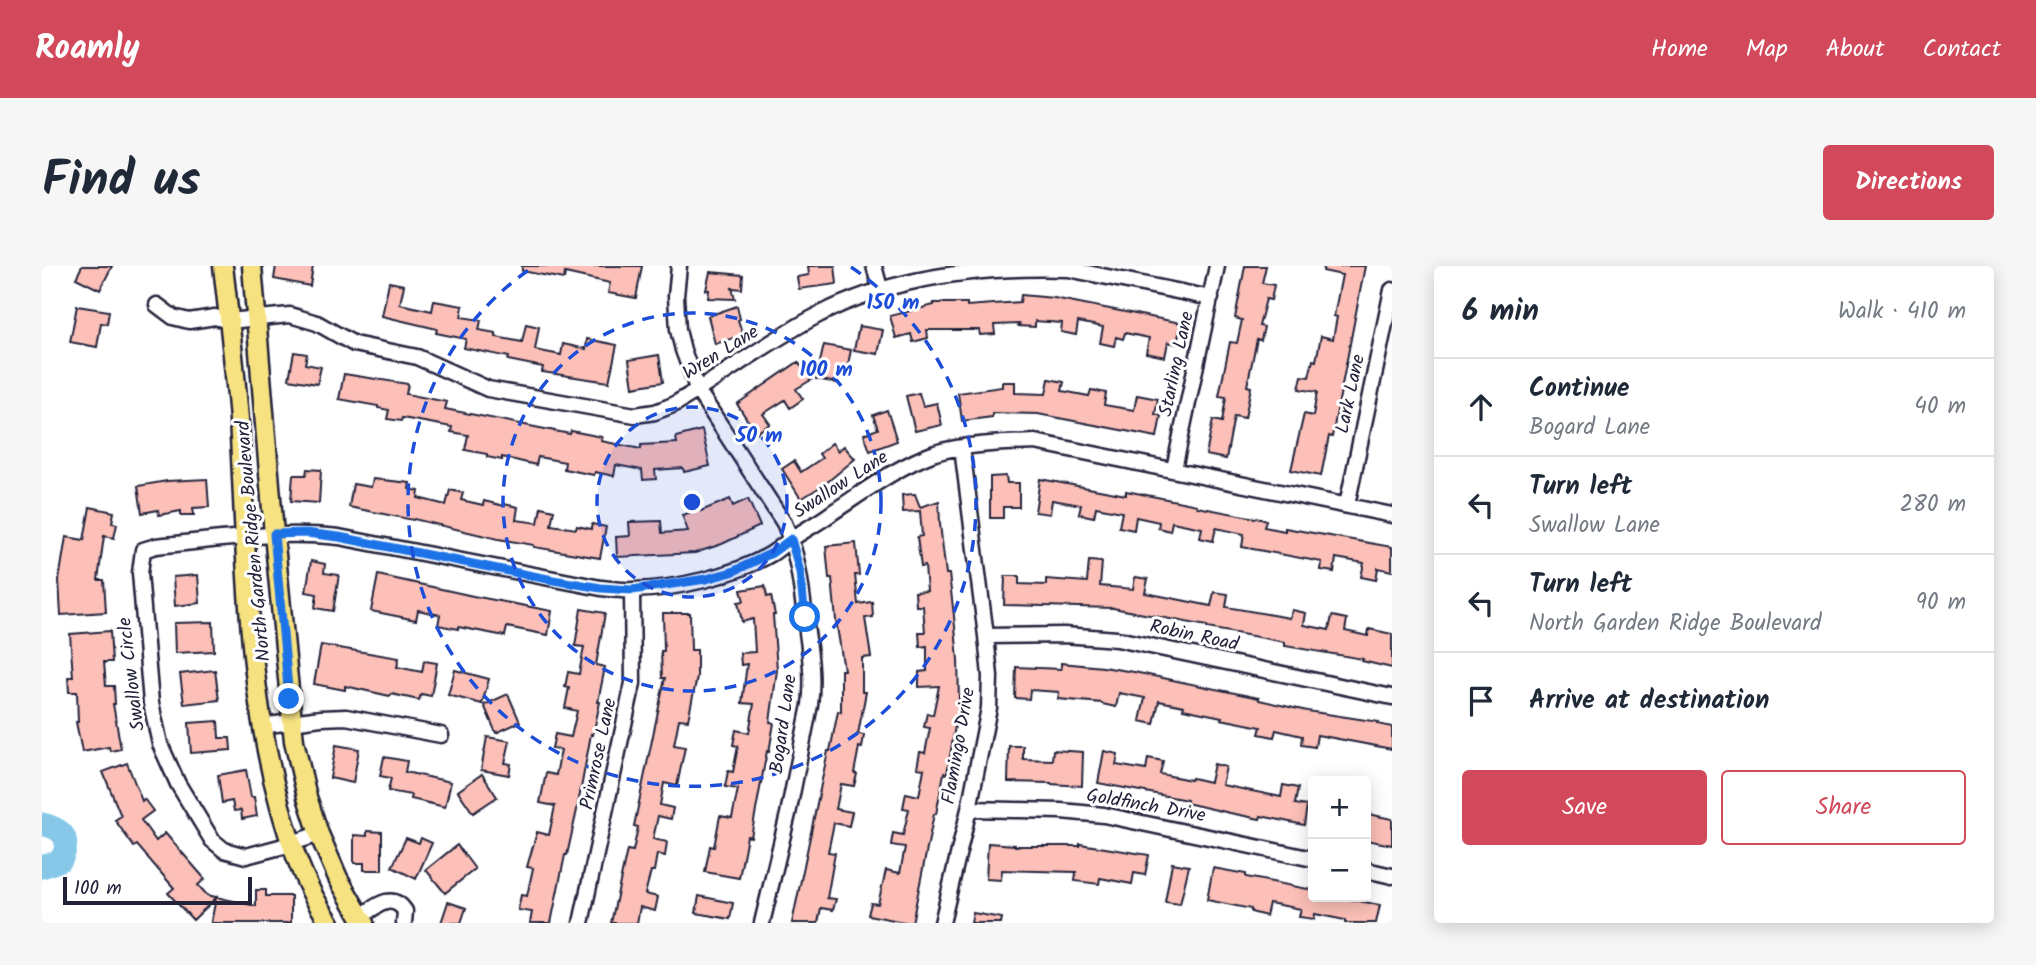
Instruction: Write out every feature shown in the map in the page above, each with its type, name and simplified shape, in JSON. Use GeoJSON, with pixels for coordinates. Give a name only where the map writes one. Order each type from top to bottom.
{"type":"FeatureCollection","features":[{"type":"Feature","properties":{"kind":"main road","name":"North Garden Ridge Boulevard"},"geometry":{"type":"LineString","coordinates":[[223,266],[239,419],[244,537],[254,672],[261,726],[291,844],[310,890],[330,923]]}},
{"type":"Feature","properties":{"kind":"main road","name":"North Garden Ridge Boulevard"},"geometry":{"type":"LineString","coordinates":[[252,266],[291,721],[301,772],[319,834],[338,878],[362,920]]}},
{"type":"Feature","properties":{"kind":"street","name":"Bogard Lane"},"geometry":{"type":"LineString","coordinates":[[679,266],[676,296],[678,330],[682,350],[698,391],[784,523],[800,572],[812,687],[788,814],[762,923]]}},
{"type":"Feature","properties":{"kind":"street"},"geometry":{"type":"LineString","coordinates":[[874,266],[880,288]]}},
{"type":"Feature","properties":{"kind":"street","name":"Wren Lane"},"geometry":{"type":"LineString","coordinates":[[157,305],[173,317],[189,321],[215,317],[229,321],[290,316],[317,323],[355,344],[417,357],[488,389],[635,415],[655,412],[673,405],[810,319],[880,288],[940,274],[1047,266],[1211,298]]}},
{"type":"Feature","properties":{"kind":"street","name":"Starling Lane"},"geometry":{"type":"LineString","coordinates":[[1174,469],[1217,266]]}},
{"type":"Feature","properties":{"kind":"street","name":"Lark Lane"},"geometry":{"type":"LineString","coordinates":[[1347,505],[1392,290]]}},
{"type":"Feature","properties":{"kind":"street","name":"Swallow Lane"},"geometry":{"type":"LineString","coordinates":[[274,534],[306,533],[339,537],[553,580],[632,590],[706,579],[732,572],[772,553],[906,466],[936,453],[999,443],[1035,442],[1392,515]]}},
{"type":"Feature","properties":{"kind":"street","name":"Flamingo Drive"},"geometry":{"type":"LineString","coordinates":[[942,923],[989,708],[990,676],[986,636],[962,448]]}},
{"type":"Feature","properties":{"kind":"street","name":"Swallow Circle"},"geometry":{"type":"LineString","coordinates":[[274,534],[156,546],[143,550],[140,573],[151,703],[166,760],[212,839],[224,850],[246,856],[319,834]]}},
{"type":"Feature","properties":{"kind":"street","name":"Primrose Lane"},"geometry":{"type":"LineString","coordinates":[[581,923],[633,683],[632,590]]}},
{"type":"Feature","properties":{"kind":"street","name":"Robin Road"},"geometry":{"type":"LineString","coordinates":[[986,636],[1065,635],[1117,639],[1392,697]]}},
{"type":"Feature","properties":{"kind":"street"},"geometry":{"type":"LineString","coordinates":[[261,726],[346,717],[441,735]]}},
{"type":"Feature","properties":{"kind":"street","name":"Goldfinch Drive"},"geometry":{"type":"LineString","coordinates":[[969,809],[1104,815],[1308,858]]}},
{"type":"Feature","properties":{"kind":"street"},"geometry":{"type":"LineString","coordinates":[[1371,871],[1392,876]]}},
{"type":"Feature","properties":{"kind":"street"},"geometry":{"type":"LineString","coordinates":[[362,920],[383,902],[394,901],[405,911],[404,923]]}},
{"type":"Feature","properties":{"kind":"building"},"geometry":{"type":"Polygon","coordinates":[[[82,266],[112,266],[100,290],[76,278],[82,266]]]}},
{"type":"Feature","properties":{"kind":"building"},"geometry":{"type":"Polygon","coordinates":[[[276,266],[313,266],[310,286],[274,279],[276,266]]]}},
{"type":"Feature","properties":{"kind":"building"},"geometry":{"type":"Polygon","coordinates":[[[522,266],[642,266],[636,298],[608,293],[610,283],[565,273],[564,279],[522,271],[522,266]]]}},
{"type":"Feature","properties":{"kind":"building"},"geometry":{"type":"Polygon","coordinates":[[[808,266],[835,266],[837,284],[799,289],[797,277],[809,275],[808,266]]]}},
{"type":"Feature","properties":{"kind":"building"},"geometry":{"type":"Polygon","coordinates":[[[1245,266],[1266,266],[1262,283],[1274,285],[1271,300],[1266,299],[1259,326],[1264,327],[1261,340],[1257,339],[1247,386],[1251,387],[1245,418],[1234,416],[1226,459],[1206,455],[1213,420],[1222,422],[1226,397],[1219,396],[1230,342],[1237,343],[1242,320],[1235,318],[1245,266]]]}},
{"type":"Feature","properties":{"kind":"building"},"geometry":{"type":"Polygon","coordinates":[[[1324,266],[1365,266],[1332,437],[1329,436],[1321,476],[1291,470],[1304,414],[1313,416],[1317,392],[1299,389],[1302,376],[1309,377],[1313,360],[1316,361],[1321,336],[1333,339],[1337,317],[1334,316],[1342,275],[1323,271],[1324,266]]]}},
{"type":"Feature","properties":{"kind":"building"},"geometry":{"type":"Polygon","coordinates":[[[710,272],[743,275],[742,289],[732,288],[735,299],[708,298],[709,290],[706,290],[710,272]]]}},
{"type":"Feature","properties":{"kind":"building"},"geometry":{"type":"Polygon","coordinates":[[[389,282],[404,285],[400,304],[432,311],[434,301],[463,306],[461,317],[481,320],[479,330],[496,333],[496,337],[522,342],[526,324],[539,327],[535,350],[561,355],[563,344],[586,349],[587,339],[617,345],[609,382],[542,372],[543,367],[464,348],[466,339],[436,333],[437,329],[382,316],[389,282]]]}},
{"type":"Feature","properties":{"kind":"building"},"geometry":{"type":"Polygon","coordinates":[[[1021,295],[1054,298],[1181,323],[1177,344],[1168,342],[1165,357],[1146,353],[1149,338],[1125,333],[1123,339],[1116,337],[1114,346],[1100,343],[1103,327],[1078,322],[1076,335],[1061,332],[1062,323],[1035,321],[1035,327],[1018,326],[1019,324],[994,325],[995,334],[980,335],[979,330],[927,330],[928,338],[913,342],[911,334],[896,338],[890,316],[934,303],[967,303],[967,306],[1020,302],[1021,295]]]}},
{"type":"Feature","properties":{"kind":"building"},"geometry":{"type":"Polygon","coordinates":[[[77,306],[109,311],[107,324],[101,323],[97,347],[70,342],[77,306]]]}},
{"type":"Feature","properties":{"kind":"building"},"geometry":{"type":"Polygon","coordinates":[[[737,306],[743,335],[715,344],[708,316],[737,306]]]}},
{"type":"Feature","properties":{"kind":"building"},"geometry":{"type":"Polygon","coordinates":[[[859,326],[883,330],[878,354],[854,350],[859,326]]]}},
{"type":"Feature","properties":{"kind":"building"},"geometry":{"type":"Polygon","coordinates":[[[824,345],[851,350],[846,374],[839,373],[837,383],[816,379],[824,345]]]}},
{"type":"Feature","properties":{"kind":"building"},"geometry":{"type":"Polygon","coordinates":[[[294,352],[307,354],[305,364],[321,367],[317,384],[289,379],[294,352]]]}},
{"type":"Feature","properties":{"kind":"building"},"geometry":{"type":"Polygon","coordinates":[[[659,355],[663,382],[633,387],[629,360],[659,355]]]}},
{"type":"Feature","properties":{"kind":"building"},"geometry":{"type":"Polygon","coordinates":[[[798,362],[811,380],[796,389],[803,399],[790,408],[785,400],[763,414],[770,424],[756,433],[737,404],[798,362]]]}},
{"type":"Feature","properties":{"kind":"building"},"geometry":{"type":"Polygon","coordinates":[[[344,374],[408,384],[406,394],[447,402],[445,409],[570,434],[571,431],[602,437],[601,441],[641,449],[641,445],[677,443],[676,437],[702,430],[710,466],[684,472],[683,468],[655,470],[656,479],[643,480],[642,470],[616,465],[614,476],[595,472],[594,475],[564,469],[565,462],[538,457],[536,465],[502,457],[502,460],[487,457],[487,454],[465,450],[468,435],[451,432],[452,427],[402,418],[401,421],[387,419],[389,410],[339,399],[344,374]]]}},
{"type":"Feature","properties":{"kind":"building"},"geometry":{"type":"Polygon","coordinates":[[[1049,379],[1064,382],[1062,391],[1089,396],[1091,390],[1106,393],[1104,405],[1134,410],[1137,395],[1158,399],[1155,414],[1161,416],[1157,437],[1038,414],[992,413],[992,417],[962,421],[958,393],[1002,387],[1002,382],[1015,382],[1015,393],[1046,394],[1049,379]]]}},
{"type":"Feature","properties":{"kind":"building"},"geometry":{"type":"Polygon","coordinates":[[[919,393],[923,406],[937,403],[942,425],[915,431],[906,396],[919,393]]]}},
{"type":"Feature","properties":{"kind":"building"},"geometry":{"type":"Polygon","coordinates":[[[887,410],[897,441],[870,451],[864,434],[878,429],[873,415],[887,410]]]}},
{"type":"Feature","properties":{"kind":"building"},"geometry":{"type":"Polygon","coordinates":[[[832,443],[838,451],[844,446],[855,459],[825,484],[801,499],[782,469],[794,461],[801,472],[822,458],[819,454],[832,443]]]}},
{"type":"Feature","properties":{"kind":"building"},"geometry":{"type":"Polygon","coordinates":[[[307,469],[321,470],[319,503],[291,501],[293,475],[306,475],[307,469]]]}},
{"type":"Feature","properties":{"kind":"building"},"geometry":{"type":"Polygon","coordinates":[[[1006,476],[1007,483],[1019,483],[1019,507],[1003,507],[1003,518],[990,518],[990,477],[1006,476]]]}},
{"type":"Feature","properties":{"kind":"building"},"geometry":{"type":"Polygon","coordinates":[[[207,479],[209,507],[193,508],[194,515],[181,515],[181,511],[159,515],[158,510],[142,513],[138,486],[207,479]]]}},
{"type":"Feature","properties":{"kind":"building"},"geometry":{"type":"Polygon","coordinates":[[[373,479],[410,483],[409,489],[419,491],[418,498],[446,505],[450,490],[463,493],[461,500],[483,505],[484,501],[518,507],[516,520],[538,523],[541,507],[554,510],[551,525],[576,529],[577,526],[591,529],[592,524],[606,527],[600,558],[534,547],[349,507],[353,484],[371,487],[373,479]]]}},
{"type":"Feature","properties":{"kind":"building"},"geometry":{"type":"Polygon","coordinates":[[[1040,479],[1126,495],[1126,491],[1197,505],[1266,520],[1264,527],[1285,531],[1285,528],[1392,547],[1392,571],[1378,568],[1376,580],[1361,577],[1364,563],[1336,558],[1334,572],[1321,570],[1322,562],[1242,547],[1244,534],[1216,528],[1213,541],[1200,538],[1202,528],[1172,522],[1170,531],[1158,528],[1159,522],[1136,517],[1134,530],[1119,527],[1122,512],[1096,507],[1094,517],[1079,514],[1081,505],[1052,500],[1050,514],[1035,512],[1040,479]]]}},
{"type":"Feature","properties":{"kind":"building"},"geometry":{"type":"Polygon","coordinates":[[[915,494],[920,507],[939,501],[946,574],[949,574],[954,616],[959,702],[947,774],[944,773],[912,923],[909,923],[868,915],[871,903],[878,904],[886,870],[900,873],[905,847],[891,845],[893,833],[903,835],[909,809],[903,808],[906,793],[919,796],[924,769],[917,768],[920,752],[925,753],[930,728],[924,727],[927,713],[933,715],[939,686],[919,687],[919,672],[927,671],[927,646],[920,647],[919,632],[925,632],[923,606],[916,606],[915,592],[927,591],[925,566],[921,567],[917,537],[922,536],[920,511],[903,512],[902,495],[915,494]]]}},
{"type":"Feature","properties":{"kind":"building"},"geometry":{"type":"Polygon","coordinates":[[[730,499],[733,506],[748,499],[760,526],[695,553],[617,557],[616,537],[630,536],[629,522],[661,521],[662,533],[688,531],[682,515],[701,511],[730,499]]]}},
{"type":"Feature","properties":{"kind":"building"},"geometry":{"type":"Polygon","coordinates":[[[90,507],[114,512],[112,523],[117,524],[114,538],[104,536],[98,580],[104,580],[106,612],[61,615],[59,580],[66,537],[84,540],[90,507]]]}},
{"type":"Feature","properties":{"kind":"building"},"geometry":{"type":"Polygon","coordinates":[[[856,543],[858,604],[872,602],[873,617],[865,618],[871,657],[862,658],[862,692],[866,692],[858,734],[864,735],[854,773],[857,774],[854,786],[841,784],[836,809],[852,812],[849,826],[834,823],[828,852],[835,853],[827,898],[836,899],[833,910],[821,908],[818,923],[792,923],[828,751],[838,711],[841,712],[841,670],[844,670],[826,546],[856,543]]]}},
{"type":"Feature","properties":{"kind":"building"},"geometry":{"type":"Polygon","coordinates":[[[311,561],[325,564],[324,573],[339,575],[333,611],[315,608],[317,594],[306,592],[311,561]]]}},
{"type":"Feature","properties":{"kind":"building"},"geometry":{"type":"Polygon","coordinates":[[[1089,561],[1102,562],[1100,586],[1133,589],[1135,577],[1148,579],[1145,593],[1211,606],[1214,592],[1228,594],[1226,607],[1290,618],[1292,610],[1306,613],[1304,625],[1329,630],[1332,616],[1347,619],[1345,631],[1368,636],[1369,629],[1392,634],[1392,668],[1362,661],[1363,659],[1285,646],[1285,642],[1113,608],[1004,605],[1005,576],[1019,576],[1019,584],[1046,585],[1046,579],[1087,582],[1089,561]]]}},
{"type":"Feature","properties":{"kind":"building"},"geometry":{"type":"Polygon","coordinates":[[[198,575],[200,603],[175,606],[173,577],[198,575]]]}},
{"type":"Feature","properties":{"kind":"building"},"geometry":{"type":"Polygon","coordinates":[[[378,575],[552,611],[548,635],[507,627],[505,636],[458,629],[438,625],[440,615],[418,610],[416,620],[371,611],[378,575]]]}},
{"type":"Feature","properties":{"kind":"building"},"geometry":{"type":"Polygon","coordinates":[[[765,586],[767,597],[771,596],[775,615],[777,670],[770,722],[774,723],[751,837],[747,836],[739,878],[705,872],[710,846],[714,847],[720,816],[732,818],[738,789],[725,787],[728,771],[733,772],[738,746],[733,745],[736,730],[749,733],[754,704],[742,703],[747,664],[741,665],[740,653],[755,652],[753,619],[742,622],[738,602],[744,601],[741,590],[765,586]]]}},
{"type":"Feature","properties":{"kind":"building"},"geometry":{"type":"Polygon","coordinates":[[[581,609],[605,613],[596,665],[605,667],[600,702],[551,923],[530,923],[532,912],[518,910],[521,895],[527,896],[533,868],[527,867],[537,832],[549,835],[555,806],[540,803],[546,773],[556,775],[561,750],[552,748],[555,734],[571,737],[577,711],[565,708],[569,688],[565,687],[568,672],[579,674],[584,647],[575,646],[581,609]]]}},
{"type":"Feature","properties":{"kind":"building"},"geometry":{"type":"Polygon","coordinates":[[[663,613],[690,613],[691,650],[697,650],[697,677],[688,720],[679,719],[674,745],[685,747],[677,786],[664,783],[660,805],[673,808],[671,819],[658,816],[653,839],[667,842],[665,856],[657,854],[645,894],[658,897],[655,911],[640,907],[637,923],[611,923],[627,850],[633,851],[638,827],[634,826],[665,678],[662,678],[661,651],[664,651],[663,613]]]}},
{"type":"Feature","properties":{"kind":"building"},"geometry":{"type":"Polygon","coordinates":[[[213,622],[214,651],[175,653],[174,623],[213,622]]]}},
{"type":"Feature","properties":{"kind":"building"},"geometry":{"type":"Polygon","coordinates":[[[110,631],[112,662],[104,662],[106,686],[114,686],[113,704],[121,749],[110,751],[109,747],[82,752],[76,722],[77,692],[69,692],[68,677],[73,677],[70,634],[110,631]]]}},
{"type":"Feature","properties":{"kind":"building"},"geometry":{"type":"Polygon","coordinates":[[[321,645],[399,658],[397,667],[422,672],[424,661],[437,663],[431,696],[421,694],[419,700],[345,686],[345,690],[314,684],[321,645]]]}},
{"type":"Feature","properties":{"kind":"building"},"geometry":{"type":"Polygon","coordinates":[[[1061,663],[1134,672],[1259,698],[1307,711],[1379,722],[1378,724],[1392,727],[1392,749],[1317,735],[1315,747],[1301,745],[1302,736],[1276,730],[1274,737],[1259,734],[1261,727],[1221,719],[1222,717],[1159,701],[1154,724],[1140,721],[1145,698],[1119,693],[1116,707],[1058,699],[1059,692],[1030,690],[1029,699],[1015,698],[1016,667],[1061,669],[1061,663]]]}},
{"type":"Feature","properties":{"kind":"building"},"geometry":{"type":"Polygon","coordinates":[[[215,670],[219,700],[184,704],[180,674],[215,670]]]}},
{"type":"Feature","properties":{"kind":"building"},"geometry":{"type":"Polygon","coordinates":[[[455,670],[489,679],[482,704],[448,695],[455,670]]]}},
{"type":"Feature","properties":{"kind":"building"},"geometry":{"type":"Polygon","coordinates":[[[508,694],[520,722],[496,733],[484,705],[508,694]]]}},
{"type":"Feature","properties":{"kind":"building"},"geometry":{"type":"Polygon","coordinates":[[[218,721],[219,738],[230,738],[231,750],[191,753],[189,723],[218,721]]]}},
{"type":"Feature","properties":{"kind":"building"},"geometry":{"type":"Polygon","coordinates":[[[487,737],[510,741],[505,763],[511,764],[509,775],[481,770],[487,737]]]}},
{"type":"Feature","properties":{"kind":"building"},"geometry":{"type":"Polygon","coordinates":[[[336,745],[359,749],[353,783],[330,778],[336,745]]]}},
{"type":"Feature","properties":{"kind":"building"},"geometry":{"type":"Polygon","coordinates":[[[1009,746],[1023,746],[1023,759],[1052,760],[1053,750],[1083,752],[1082,786],[1008,782],[1009,746]]]}},
{"type":"Feature","properties":{"kind":"building"},"geometry":{"type":"Polygon","coordinates":[[[1104,751],[1118,754],[1116,765],[1146,770],[1148,758],[1163,761],[1160,774],[1191,780],[1210,782],[1214,764],[1226,767],[1222,785],[1281,797],[1283,785],[1298,788],[1295,804],[1307,806],[1304,825],[1230,813],[1186,803],[1187,800],[1098,783],[1104,751]]]}},
{"type":"Feature","properties":{"kind":"building"},"geometry":{"type":"Polygon","coordinates":[[[384,757],[407,761],[405,772],[451,782],[445,807],[411,799],[411,795],[388,791],[391,778],[380,776],[384,757]]]}},
{"type":"Feature","properties":{"kind":"building"},"geometry":{"type":"Polygon","coordinates":[[[127,763],[142,801],[144,799],[153,811],[141,820],[156,841],[165,833],[205,879],[198,885],[207,895],[256,906],[256,890],[266,890],[266,896],[291,896],[291,923],[211,923],[216,898],[193,920],[168,893],[174,888],[137,845],[134,847],[115,820],[121,816],[103,772],[127,763]]]}},
{"type":"Feature","properties":{"kind":"building"},"geometry":{"type":"Polygon","coordinates":[[[246,770],[257,816],[242,819],[241,810],[234,811],[232,801],[222,803],[218,775],[246,770]]]}},
{"type":"Feature","properties":{"kind":"building"},"geometry":{"type":"Polygon","coordinates":[[[482,774],[497,797],[473,813],[458,791],[482,774]]]}},
{"type":"Feature","properties":{"kind":"building"},"geometry":{"type":"Polygon","coordinates":[[[1371,815],[1392,819],[1392,845],[1371,841],[1371,815]]]}},
{"type":"Feature","properties":{"kind":"building"},"geometry":{"type":"Polygon","coordinates":[[[367,831],[382,832],[382,870],[364,870],[364,863],[354,863],[354,835],[367,836],[367,831]]]}},
{"type":"Feature","properties":{"kind":"building"},"geometry":{"type":"Polygon","coordinates":[[[406,838],[419,843],[421,838],[432,843],[416,879],[392,867],[406,838]]]}},
{"type":"Feature","properties":{"kind":"building"},"geometry":{"type":"Polygon","coordinates":[[[988,843],[1015,846],[1080,844],[1149,855],[1145,875],[1134,873],[1132,884],[1100,878],[1099,884],[1075,881],[1076,872],[1002,870],[1001,880],[986,879],[988,843]]]}},
{"type":"Feature","properties":{"kind":"building"},"geometry":{"type":"Polygon","coordinates":[[[457,845],[475,869],[445,893],[426,870],[457,845]]]}},
{"type":"Feature","properties":{"kind":"building"},"geometry":{"type":"Polygon","coordinates":[[[1172,863],[1189,866],[1180,904],[1165,902],[1172,863]]]}},
{"type":"Feature","properties":{"kind":"building"},"geometry":{"type":"Polygon","coordinates":[[[1213,868],[1308,889],[1308,902],[1364,902],[1380,905],[1376,923],[1345,923],[1345,920],[1315,914],[1314,919],[1299,917],[1301,909],[1269,903],[1266,916],[1251,912],[1251,909],[1207,900],[1213,868]]]}},
{"type":"Feature","properties":{"kind":"building"},"geometry":{"type":"Polygon","coordinates":[[[699,896],[733,903],[730,919],[696,913],[699,896]]]}},
{"type":"Feature","properties":{"kind":"building"},"geometry":{"type":"Polygon","coordinates":[[[448,902],[466,908],[461,923],[441,923],[448,902]]]}},
{"type":"Feature","properties":{"kind":"building"},"geometry":{"type":"Polygon","coordinates":[[[973,913],[1002,918],[1001,923],[971,923],[973,913]]]}},
{"type":"Feature","properties":{"kind":"waterway"},"geometry":{"type":"LineString","coordinates":[[42,824],[60,832],[64,836],[66,846],[61,860],[42,867]]}},
{"type":"Feature","properties":{"kind":"route"},"geometry":{"type":"LineString","coordinates":[[289,699],[274,534],[306,533],[339,537],[553,580],[632,590],[663,587],[732,572],[772,553],[791,539],[800,572],[805,617]]}}]}
